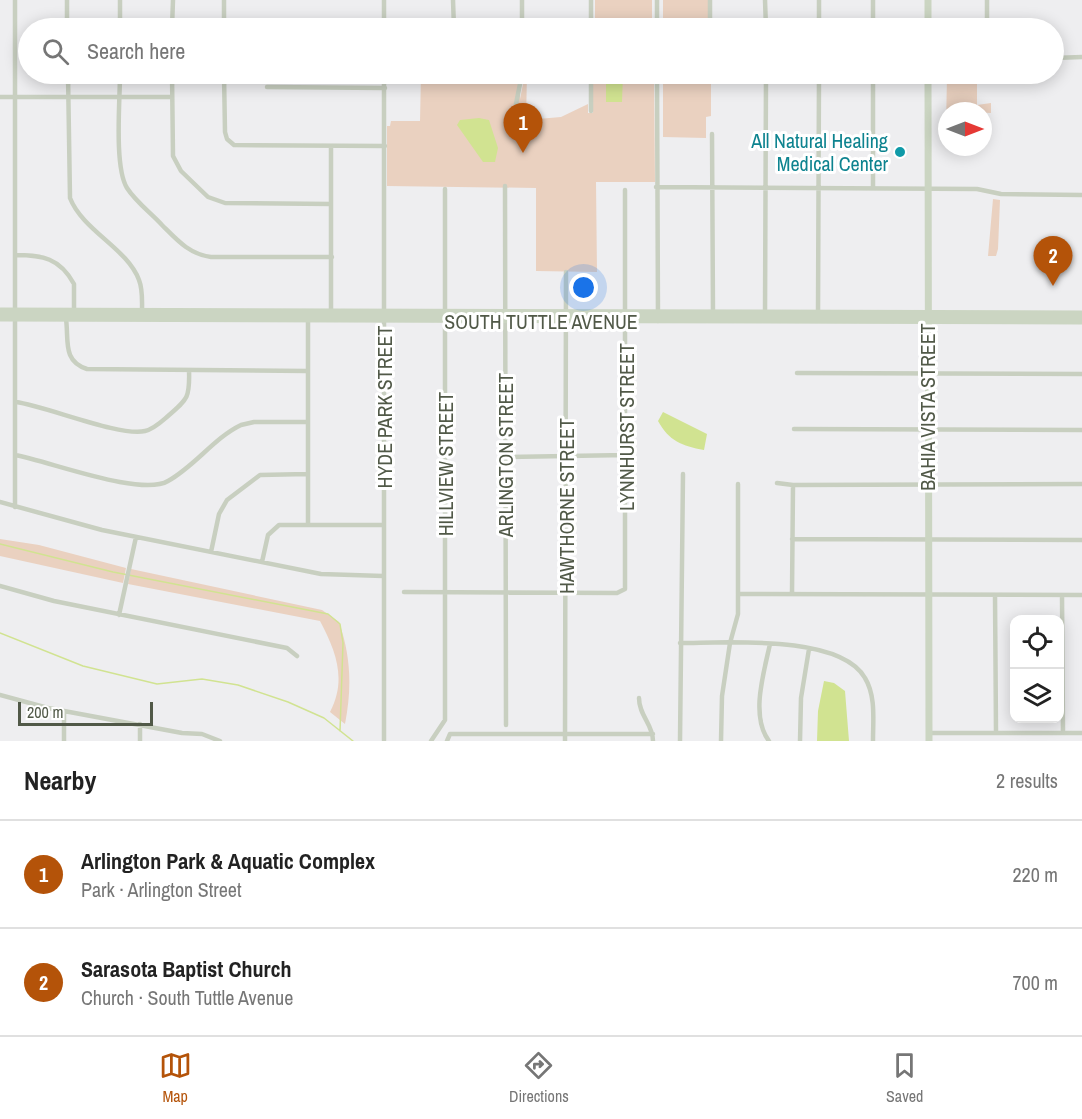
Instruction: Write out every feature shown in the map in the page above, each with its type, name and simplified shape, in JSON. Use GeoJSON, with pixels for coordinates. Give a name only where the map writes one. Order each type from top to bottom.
{"type":"FeatureCollection","features":[{"type":"Feature","properties":{"kind":"main road"},"geometry":{"type":"LineString","coordinates":[[928,0],[928,18]]}},
{"type":"Feature","properties":{"kind":"main road","name":"BAHIA VISTA STREET"},"geometry":{"type":"LineString","coordinates":[[928,84],[929,737]]}},
{"type":"Feature","properties":{"kind":"main road","name":"SOUTH TUTTLE AVENUE"},"geometry":{"type":"LineString","coordinates":[[0,311],[16,315],[66,319],[308,321],[385,317],[506,316],[1082,321]]}},
{"type":"Feature","properties":{"kind":"main road","name":"SOUTH TUTTLE AVENUE"},"geometry":{"type":"LineString","coordinates":[[0,318],[74,311],[331,313],[385,317]]}},
{"type":"Feature","properties":{"kind":"main road","name":"SOUTH TUTTLE AVENUE"},"geometry":{"type":"LineString","coordinates":[[927,319],[1082,314]]}},
{"type":"Feature","properties":{"kind":"street"},"geometry":{"type":"LineString","coordinates":[[15,0],[15,507]]}},
{"type":"Feature","properties":{"kind":"street"},"geometry":{"type":"LineString","coordinates":[[67,0],[68,18]]}},
{"type":"Feature","properties":{"kind":"street"},"geometry":{"type":"LineString","coordinates":[[120,0],[120,18]]}},
{"type":"Feature","properties":{"kind":"street"},"geometry":{"type":"LineString","coordinates":[[172,18],[173,0]]}},
{"type":"Feature","properties":{"kind":"street"},"geometry":{"type":"LineString","coordinates":[[224,0],[224,18]]}},
{"type":"Feature","properties":{"kind":"street"},"geometry":{"type":"LineString","coordinates":[[384,0],[384,18]]}},
{"type":"Feature","properties":{"kind":"street"},"geometry":{"type":"LineString","coordinates":[[453,0],[454,18]]}},
{"type":"Feature","properties":{"kind":"street"},"geometry":{"type":"LineString","coordinates":[[522,0],[522,18]]}},
{"type":"Feature","properties":{"kind":"street"},"geometry":{"type":"LineString","coordinates":[[591,0],[591,18]]}},
{"type":"Feature","properties":{"kind":"street"},"geometry":{"type":"LineString","coordinates":[[657,0],[657,18]]}},
{"type":"Feature","properties":{"kind":"street"},"geometry":{"type":"LineString","coordinates":[[710,0],[710,18]]}},
{"type":"Feature","properties":{"kind":"street"},"geometry":{"type":"LineString","coordinates":[[765,0],[765,18]]}},
{"type":"Feature","properties":{"kind":"street"},"geometry":{"type":"LineString","coordinates":[[819,0],[819,18]]}},
{"type":"Feature","properties":{"kind":"street"},"geometry":{"type":"LineString","coordinates":[[873,0],[873,18]]}},
{"type":"Feature","properties":{"kind":"street"},"geometry":{"type":"LineString","coordinates":[[987,0],[987,18]]}},
{"type":"Feature","properties":{"kind":"street"},"geometry":{"type":"LineString","coordinates":[[1064,58],[1082,57]]}},
{"type":"Feature","properties":{"kind":"street"},"geometry":{"type":"LineString","coordinates":[[68,84],[70,198],[80,216],[135,272],[141,288],[142,312]]}},
{"type":"Feature","properties":{"kind":"street"},"geometry":{"type":"LineString","coordinates":[[120,84],[120,165],[124,181],[133,195],[185,247],[211,257],[332,257]]}},
{"type":"Feature","properties":{"kind":"street"},"geometry":{"type":"LineString","coordinates":[[172,84],[173,156],[181,171],[208,197],[225,203],[331,204]]}},
{"type":"Feature","properties":{"kind":"street"},"geometry":{"type":"LineString","coordinates":[[224,84],[225,132],[228,141],[238,146],[385,146]]}},
{"type":"Feature","properties":{"kind":"street","name":"HYDE PARK STREET"},"geometry":{"type":"LineString","coordinates":[[384,740],[385,84]]}},
{"type":"Feature","properties":{"kind":"street"},"geometry":{"type":"LineString","coordinates":[[516,104],[520,84]]}},
{"type":"Feature","properties":{"kind":"street"},"geometry":{"type":"LineString","coordinates":[[591,84],[591,111]]}},
{"type":"Feature","properties":{"kind":"street"},"geometry":{"type":"LineString","coordinates":[[657,84],[658,317]]}},
{"type":"Feature","properties":{"kind":"street"},"geometry":{"type":"LineString","coordinates":[[765,318],[766,84]]}},
{"type":"Feature","properties":{"kind":"street"},"geometry":{"type":"LineString","coordinates":[[818,318],[819,84]]}},
{"type":"Feature","properties":{"kind":"street"},"geometry":{"type":"LineString","coordinates":[[873,84],[873,187]]}},
{"type":"Feature","properties":{"kind":"street"},"geometry":{"type":"LineString","coordinates":[[267,87],[385,88]]}},
{"type":"Feature","properties":{"kind":"street"},"geometry":{"type":"LineString","coordinates":[[0,97],[172,97]]}},
{"type":"Feature","properties":{"kind":"street"},"geometry":{"type":"LineString","coordinates":[[712,134],[713,317]]}},
{"type":"Feature","properties":{"kind":"street"},"geometry":{"type":"LineString","coordinates":[[331,146],[331,313]]}},
{"type":"Feature","properties":{"kind":"street","name":"ARLINGTON STREET"},"geometry":{"type":"LineString","coordinates":[[506,186],[506,725]]}},
{"type":"Feature","properties":{"kind":"street"},"geometry":{"type":"LineString","coordinates":[[656,187],[873,187],[977,189],[1001,194],[1082,195]]}},
{"type":"Feature","properties":{"kind":"street","name":"HILLVIEW STREET"},"geometry":{"type":"LineString","coordinates":[[431,741],[433,735],[445,722],[445,189]]}},
{"type":"Feature","properties":{"kind":"street","name":"LYNNHURST STREET"},"geometry":{"type":"LineString","coordinates":[[565,592],[622,592],[626,586],[625,190]]}},
{"type":"Feature","properties":{"kind":"street"},"geometry":{"type":"LineString","coordinates":[[16,255],[40,255],[52,260],[74,284],[74,311]]}},
{"type":"Feature","properties":{"kind":"street","name":"HAWTHORNE STREET"},"geometry":{"type":"LineString","coordinates":[[565,741],[566,272]]}},
{"type":"Feature","properties":{"kind":"street"},"geometry":{"type":"LineString","coordinates":[[66,319],[68,351],[74,361],[83,368],[307,371]]}},
{"type":"Feature","properties":{"kind":"street"},"geometry":{"type":"LineString","coordinates":[[308,321],[308,524]]}},
{"type":"Feature","properties":{"kind":"street"},"geometry":{"type":"LineString","coordinates":[[15,402],[122,429],[144,432],[154,427],[185,402],[190,389],[189,370]]}},
{"type":"Feature","properties":{"kind":"street"},"geometry":{"type":"LineString","coordinates":[[797,373],[1082,374]]}},
{"type":"Feature","properties":{"kind":"street"},"geometry":{"type":"LineString","coordinates":[[15,455],[90,475],[154,486],[171,479],[241,424],[307,422]]}},
{"type":"Feature","properties":{"kind":"street"},"geometry":{"type":"LineString","coordinates":[[794,429],[1082,430]]}},
{"type":"Feature","properties":{"kind":"street"},"geometry":{"type":"LineString","coordinates":[[506,457],[626,455]]}},
{"type":"Feature","properties":{"kind":"street"},"geometry":{"type":"LineString","coordinates":[[211,552],[221,509],[236,493],[265,474],[307,474]]}},
{"type":"Feature","properties":{"kind":"street"},"geometry":{"type":"LineString","coordinates":[[680,741],[683,474]]}},
{"type":"Feature","properties":{"kind":"street"},"geometry":{"type":"LineString","coordinates":[[777,483],[794,485],[1082,484]]}},
{"type":"Feature","properties":{"kind":"street"},"geometry":{"type":"LineString","coordinates":[[722,741],[721,704],[730,643],[737,620],[738,484]]}},
{"type":"Feature","properties":{"kind":"street"},"geometry":{"type":"LineString","coordinates":[[792,594],[794,485]]}},
{"type":"Feature","properties":{"kind":"street"},"geometry":{"type":"LineString","coordinates":[[0,502],[136,537],[329,575],[383,576]]}},
{"type":"Feature","properties":{"kind":"street"},"geometry":{"type":"LineString","coordinates":[[262,562],[266,539],[275,527],[286,524],[383,525]]}},
{"type":"Feature","properties":{"kind":"street"},"geometry":{"type":"LineString","coordinates":[[119,615],[136,537]]}},
{"type":"Feature","properties":{"kind":"street"},"geometry":{"type":"LineString","coordinates":[[792,539],[1082,540]]}},
{"type":"Feature","properties":{"kind":"street"},"geometry":{"type":"LineString","coordinates":[[0,586],[119,615],[287,648],[297,656]]}},
{"type":"Feature","properties":{"kind":"street"},"geometry":{"type":"LineString","coordinates":[[404,592],[565,592]]}},
{"type":"Feature","properties":{"kind":"street"},"geometry":{"type":"LineString","coordinates":[[738,594],[1082,595]]}},
{"type":"Feature","properties":{"kind":"street"},"geometry":{"type":"LineString","coordinates":[[995,595],[996,733]]}},
{"type":"Feature","properties":{"kind":"street"},"geometry":{"type":"LineString","coordinates":[[1062,595],[1063,733]]}},
{"type":"Feature","properties":{"kind":"street"},"geometry":{"type":"LineString","coordinates":[[680,643],[770,644],[839,655],[856,666],[865,677],[873,702],[873,741]]}},
{"type":"Feature","properties":{"kind":"street"},"geometry":{"type":"LineString","coordinates":[[769,741],[763,732],[759,717],[770,644]]}},
{"type":"Feature","properties":{"kind":"street"},"geometry":{"type":"LineString","coordinates":[[800,741],[801,699],[809,649]]}},
{"type":"Feature","properties":{"kind":"street"},"geometry":{"type":"LineString","coordinates":[[0,694],[64,711],[182,733],[202,734],[220,741]]}},
{"type":"Feature","properties":{"kind":"street"},"geometry":{"type":"LineString","coordinates":[[639,698],[640,712],[652,728],[653,741]]}},
{"type":"Feature","properties":{"kind":"street"},"geometry":{"type":"LineString","coordinates":[[64,711],[64,741]]}},
{"type":"Feature","properties":{"kind":"street"},"geometry":{"type":"LineString","coordinates":[[140,724],[140,741]]}},
{"type":"Feature","properties":{"kind":"street"},"geometry":{"type":"LineString","coordinates":[[981,733],[982,741]]}},
{"type":"Feature","properties":{"kind":"street"},"geometry":{"type":"LineString","coordinates":[[929,737],[981,733],[1082,733]]}},
{"type":"Feature","properties":{"kind":"street"},"geometry":{"type":"LineString","coordinates":[[1035,733],[1036,741]]}},
{"type":"Feature","properties":{"kind":"street"},"geometry":{"type":"LineString","coordinates":[[447,741],[448,735],[653,734]]}},
{"type":"Feature","properties":{"kind":"shaded area"},"geometry":{"type":"Polygon","coordinates":[[[595,0],[652,0],[652,18],[595,18],[595,0]]]}},
{"type":"Feature","properties":{"kind":"shaded area"},"geometry":{"type":"Polygon","coordinates":[[[663,0],[708,0],[708,18],[663,18],[663,0]]]}},
{"type":"Feature","properties":{"kind":"shaded area"},"geometry":{"type":"Polygon","coordinates":[[[421,84],[520,84],[520,99],[523,84],[527,84],[526,120],[561,117],[588,104],[588,113],[593,113],[593,84],[654,84],[655,182],[596,182],[597,272],[536,271],[536,188],[387,186],[387,126],[390,126],[391,121],[420,121],[421,84]]]}},
{"type":"Feature","properties":{"kind":"shaded area"},"geometry":{"type":"Polygon","coordinates":[[[606,84],[623,84],[622,102],[606,102],[606,84]]]}},
{"type":"Feature","properties":{"kind":"shaded area"},"geometry":{"type":"Polygon","coordinates":[[[663,84],[711,84],[711,116],[706,117],[706,138],[663,137],[663,84]]]}},
{"type":"Feature","properties":{"kind":"shaded area"},"geometry":{"type":"Polygon","coordinates":[[[947,84],[977,84],[977,102],[946,102],[947,84]]]}},
{"type":"Feature","properties":{"kind":"shaded area"},"geometry":{"type":"Polygon","coordinates":[[[479,118],[489,120],[498,148],[495,162],[483,162],[457,125],[460,120],[479,118]]]}},
{"type":"Feature","properties":{"kind":"shaded area"},"geometry":{"type":"Polygon","coordinates":[[[993,199],[1000,200],[998,249],[996,256],[988,256],[993,199]]]}},
{"type":"Feature","properties":{"kind":"shaded area"},"geometry":{"type":"Polygon","coordinates":[[[663,412],[707,434],[704,450],[689,447],[672,438],[658,421],[663,412]]]}},
{"type":"Feature","properties":{"kind":"shaded area"},"geometry":{"type":"Polygon","coordinates":[[[0,539],[39,545],[126,568],[123,583],[0,556],[0,539]]]}},
{"type":"Feature","properties":{"kind":"shaded area"},"geometry":{"type":"Polygon","coordinates":[[[131,569],[322,610],[339,622],[346,648],[349,673],[349,698],[345,724],[330,712],[335,700],[339,677],[331,643],[320,621],[128,584],[131,569]]]}},
{"type":"Feature","properties":{"kind":"shaded area"},"geometry":{"type":"Polygon","coordinates":[[[824,681],[834,683],[845,691],[849,741],[817,741],[818,711],[824,681]]]}},
{"type":"Feature","properties":{"kind":"waterway"},"geometry":{"type":"LineString","coordinates":[[0,544],[113,572],[328,614],[340,624],[343,643],[340,731]]}},
{"type":"Feature","properties":{"kind":"waterway"},"geometry":{"type":"LineString","coordinates":[[0,633],[83,666],[157,684],[202,679],[238,685],[288,702],[324,718],[353,741]]}},
{"type":"Feature","properties":{"kind":"place","name":"All Natural Healing Medical Center"},"geometry":{"type":"Point","coordinates":[900,152]}},
{"type":"Feature","properties":{"kind":"place","name":"Arlington Park & Aquatic Complex"},"geometry":{"type":"Point","coordinates":[523,153]}},
{"type":"Feature","properties":{"kind":"place","name":"Sarasota Baptist Church"},"geometry":{"type":"Point","coordinates":[1053,286]}}]}
